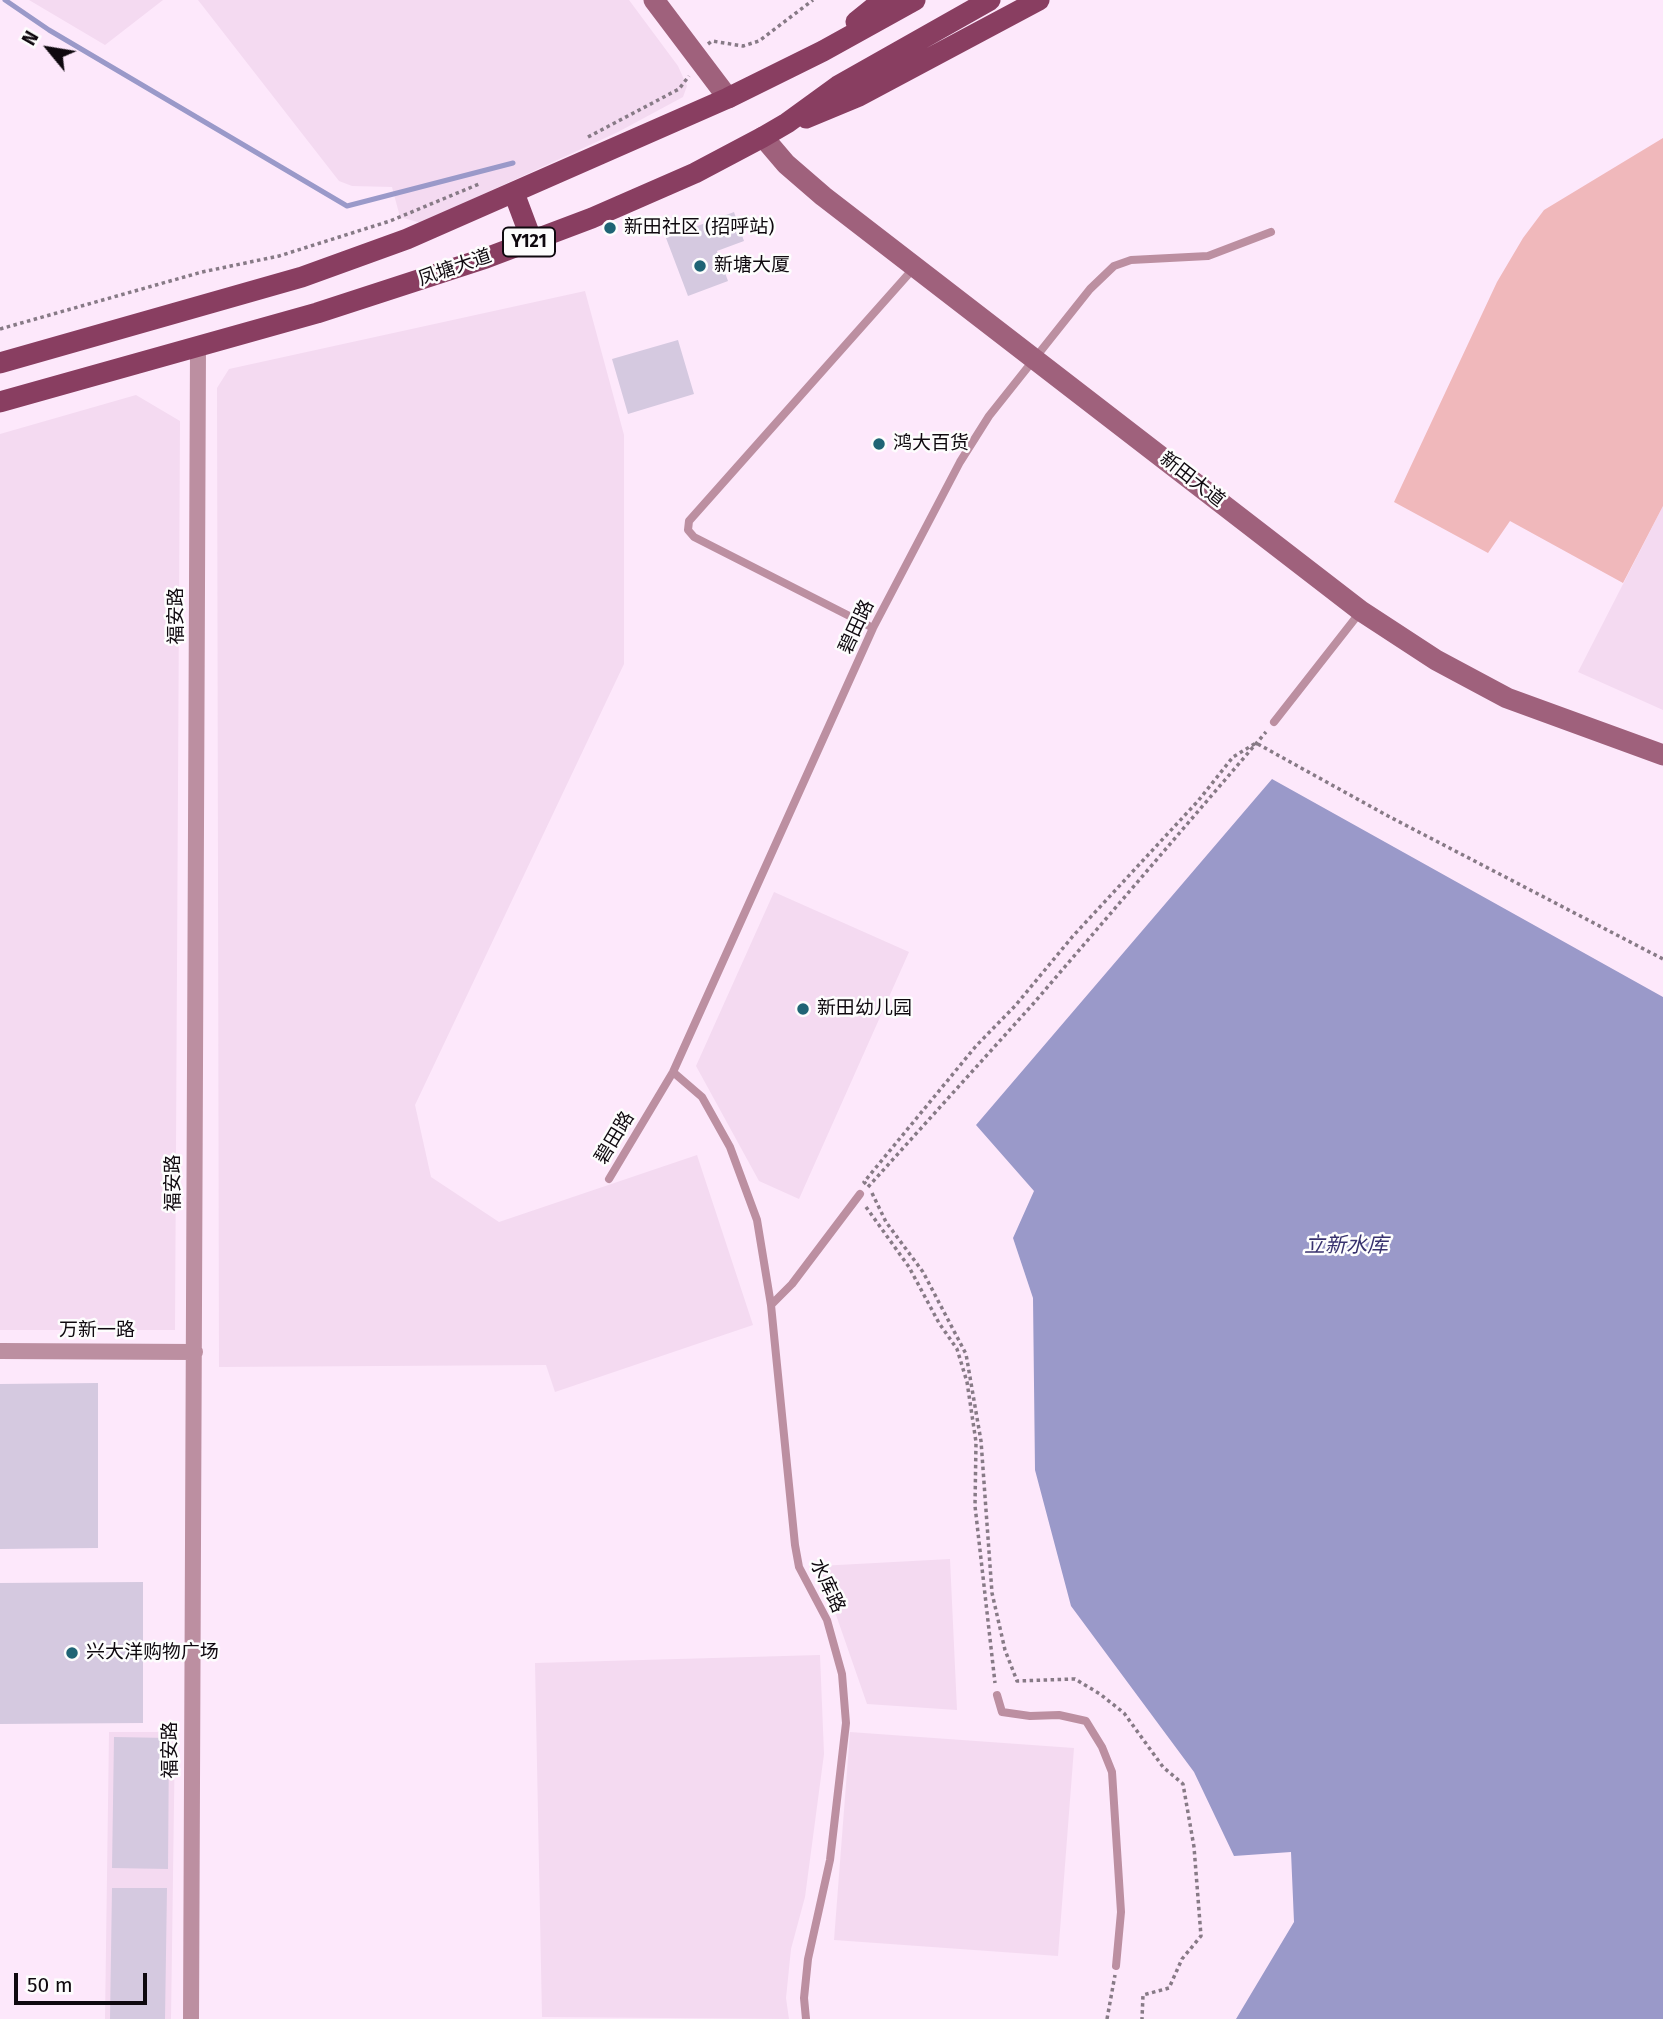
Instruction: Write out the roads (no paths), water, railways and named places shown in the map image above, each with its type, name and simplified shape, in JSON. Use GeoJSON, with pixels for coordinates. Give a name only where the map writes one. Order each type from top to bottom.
{"type":"FeatureCollection","features":[{"type":"Feature","properties":{"kind":"main road"},"geometry":{"type":"LineString","coordinates":[[823,51],[883,0]]}},
{"type":"Feature","properties":{"kind":"main road","name":"Y121"},"geometry":{"type":"LineString","coordinates":[[0,363],[353,260],[514,193],[728,98],[823,51],[915,0]]}},
{"type":"Feature","properties":{"kind":"main road","name":"凤塘大道"},"geometry":{"type":"LineString","coordinates":[[0,402],[344,305],[532,241],[644,196],[763,137],[838,86],[990,0]]}},
{"type":"Feature","properties":{"kind":"main road"},"geometry":{"type":"LineString","coordinates":[[787,123],[839,107],[1038,0]]}},
{"type":"Feature","properties":{"kind":"main road"},"geometry":{"type":"LineString","coordinates":[[514,193],[532,241]]}},
{"type":"Feature","properties":{"kind":"street"},"geometry":{"type":"LineString","coordinates":[[654,0],[728,98]]}},
{"type":"Feature","properties":{"kind":"street","name":"新田大道"},"geometry":{"type":"LineString","coordinates":[[763,137],[803,180],[1361,611],[1436,660],[1507,698],[1663,755]]}},
{"type":"Feature","properties":{"kind":"street","name":"福安路"},"geometry":{"type":"LineString","coordinates":[[191,2019],[198,346]]}},
{"type":"Feature","properties":{"kind":"street","name":"万新一路"},"geometry":{"type":"LineString","coordinates":[[0,1351],[195,1352]]}},
{"type":"Feature","properties":{"kind":"lane","name":"碧田路"},"geometry":{"type":"LineString","coordinates":[[609,1179],[673,1072],[873,628],[960,462],[989,416],[1090,289],[1114,266],[1131,260],[1208,256],[1271,232]]}},
{"type":"Feature","properties":{"kind":"lane"},"geometry":{"type":"LineString","coordinates":[[873,628],[694,537],[688,530],[689,521],[915,267]]}},
{"type":"Feature","properties":{"kind":"lane"},"geometry":{"type":"LineString","coordinates":[[1274,722],[1361,611]]}},
{"type":"Feature","properties":{"kind":"lane","name":"水库路"},"geometry":{"type":"LineString","coordinates":[[673,1072],[702,1097],[730,1147],[757,1220],[771,1305],[799,1567],[827,1620],[842,1674],[846,1723],[830,1860],[808,1959],[804,1998],[806,2019]]}},
{"type":"Feature","properties":{"kind":"lane"},"geometry":{"type":"LineString","coordinates":[[771,1305],[792,1284],[860,1194]]}},
{"type":"Feature","properties":{"kind":"lane"},"geometry":{"type":"LineString","coordinates":[[997,1695],[1002,1712],[1030,1716],[1059,1715],[1086,1721],[1102,1747],[1112,1772],[1114,1800],[1121,1912],[1116,1966]]}},
{"type":"Feature","properties":{"kind":"water","name":"立新水库"},"geometry":{"type":"Polygon","coordinates":[[[1272,779],[1663,997],[1663,2019],[1236,2019],[1294,1922],[1291,1852],[1234,1856],[1194,1772],[1071,1606],[1035,1470],[1033,1298],[1013,1238],[1034,1191],[976,1125],[1272,779]]]}},
{"type":"Feature","properties":{"kind":"waterway"},"geometry":{"type":"LineString","coordinates":[[5,0],[49,30],[347,206],[513,163]]}},
{"type":"Feature","properties":{"kind":"place","name":"新田社区 (招呼站)"},"geometry":{"type":"Point","coordinates":[610,228]}},
{"type":"Feature","properties":{"kind":"place","name":"新塘大厦"},"geometry":{"type":"Point","coordinates":[700,266]}},
{"type":"Feature","properties":{"kind":"place","name":"鸿大百货"},"geometry":{"type":"Point","coordinates":[879,444]}},
{"type":"Feature","properties":{"kind":"place","name":"新田幼儿园"},"geometry":{"type":"Point","coordinates":[803,1009]}},
{"type":"Feature","properties":{"kind":"place","name":"兴大洋购物广场"},"geometry":{"type":"Point","coordinates":[72,1653]}}]}
